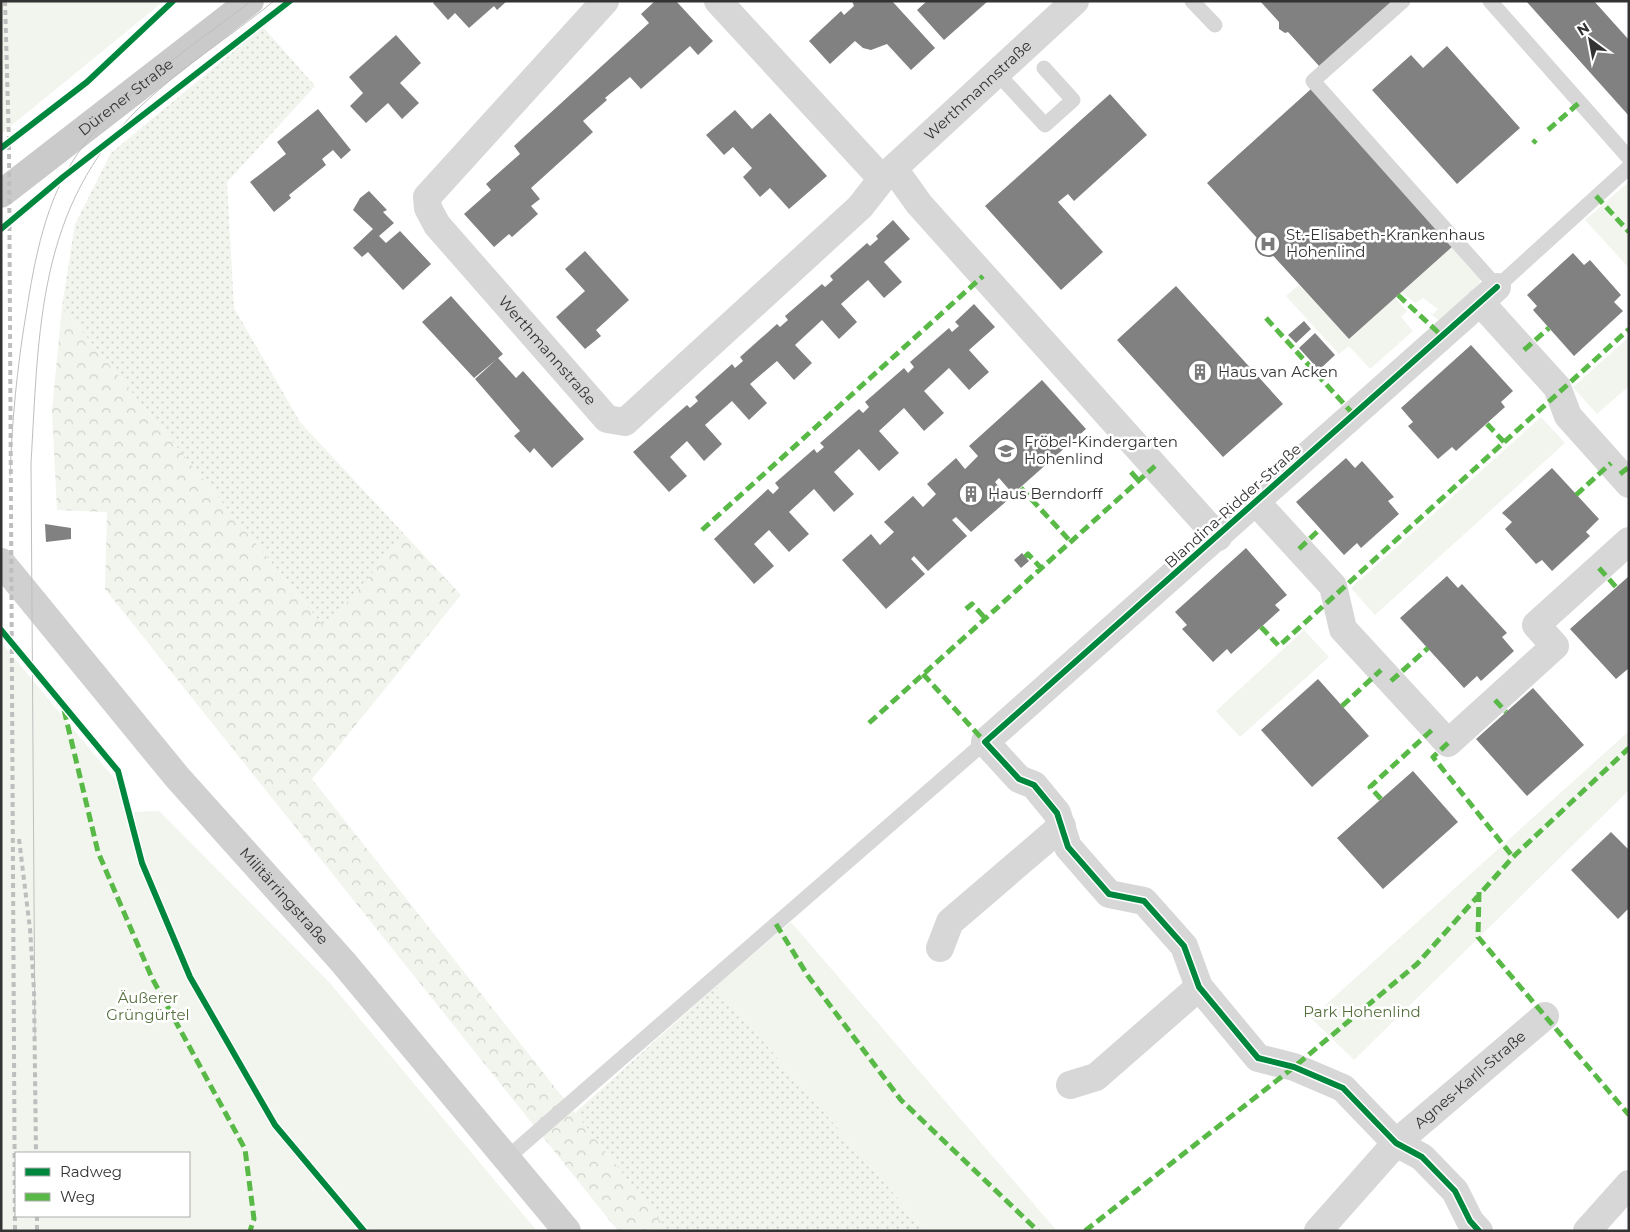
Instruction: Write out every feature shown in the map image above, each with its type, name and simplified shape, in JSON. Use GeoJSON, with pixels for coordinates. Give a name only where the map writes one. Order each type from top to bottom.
{"type":"FeatureCollection","features":[{"type":"Feature","properties":{"kind":"main road","name":"Dürener Straße"},"geometry":{"type":"LineString","coordinates":[[1,194],[250,1]]}},
{"type":"Feature","properties":{"kind":"main road","name":"Militärringstraße"},"geometry":{"type":"LineString","coordinates":[[1,562],[177,777],[343,962],[567,1231]]}},
{"type":"Feature","properties":{"kind":"street","name":"Werthmannstraße"},"geometry":{"type":"LineString","coordinates":[[605,1],[427,197],[428,208],[437,225],[607,419],[625,422],[860,207],[888,174],[1075,1]]}},
{"type":"Feature","properties":{"kind":"street"},"geometry":{"type":"LineString","coordinates":[[718,1],[888,174]]}},
{"type":"Feature","properties":{"kind":"street","name":"Blandina-Ridder-Straße"},"geometry":{"type":"LineString","coordinates":[[888,174],[919,204],[1218,536]]}},
{"type":"Feature","properties":{"kind":"street"},"geometry":{"type":"LineString","coordinates":[[1488,294],[1557,387],[1568,416],[1629,484]]}},
{"type":"Feature","properties":{"kind":"street","name":"Blandina-Ridder-Straße"},"geometry":{"type":"LineString","coordinates":[[986,742],[1488,294]]}},
{"type":"Feature","properties":{"kind":"street","name":"Blandina-Ridder-Straße"},"geometry":{"type":"LineString","coordinates":[[1256,502],[1333,586],[1343,629],[1448,743],[1555,646],[1536,625],[1629,542]]}},
{"type":"Feature","properties":{"kind":"street","name":"Agnes-Karll-Straße"},"geometry":{"type":"LineString","coordinates":[[986,742],[1019,779],[1034,785],[1057,813],[1068,847],[1109,894],[1144,902],[1184,946],[1199,987],[1258,1058],[1294,1066],[1343,1088],[1396,1143],[1422,1157],[1455,1191],[1470,1221],[1480,1231]]}},
{"type":"Feature","properties":{"kind":"street"},"geometry":{"type":"LineString","coordinates":[[940,948],[950,922],[1062,826]]}},
{"type":"Feature","properties":{"kind":"street"},"geometry":{"type":"LineString","coordinates":[[1070,1085],[1096,1077],[1199,987]]}},
{"type":"Feature","properties":{"kind":"street","name":"Agnes-Karll-Straße"},"geometry":{"type":"LineString","coordinates":[[1318,1231],[1396,1143],[1545,1016]]}},
{"type":"Feature","properties":{"kind":"street"},"geometry":{"type":"LineString","coordinates":[[1587,1231],[1629,1184]]}},
{"type":"Feature","properties":{"kind":"lane"},"geometry":{"type":"LineString","coordinates":[[1192,1],[1215,26]]}},
{"type":"Feature","properties":{"kind":"lane"},"geometry":{"type":"LineString","coordinates":[[1403,1],[1312,81],[1488,294],[1629,167]]}},
{"type":"Feature","properties":{"kind":"lane"},"geometry":{"type":"LineString","coordinates":[[1490,1],[1629,158]]}},
{"type":"Feature","properties":{"kind":"lane"},"geometry":{"type":"LineString","coordinates":[[997,73],[1045,125],[1073,100],[1044,68]]}},
{"type":"Feature","properties":{"kind":"lane"},"geometry":{"type":"LineString","coordinates":[[507,1158],[986,742]]}},
{"type":"Feature","properties":{"kind":"green space"},"geometry":{"type":"Polygon","coordinates":[[[1,1],[164,1],[1,134],[1,1]]]}},
{"type":"Feature","properties":{"kind":"green space"},"geometry":{"type":"Polygon","coordinates":[[[263,27],[315,86],[227,182],[234,308],[300,422],[405,535],[325,628],[62,307],[75,224],[111,153],[263,27]]]}},
{"type":"Feature","properties":{"kind":"green space"},"geometry":{"type":"Polygon","coordinates":[[[1629,182],[1629,268],[1585,220],[1629,182]]]}},
{"type":"Feature","properties":{"kind":"green space"},"geometry":{"type":"Polygon","coordinates":[[[1453,246],[1480,279],[1479,286],[1442,323],[1432,315],[1438,309],[1423,298],[1415,303],[1401,292],[1453,246]]]}},
{"type":"Feature","properties":{"kind":"green space"},"geometry":{"type":"Polygon","coordinates":[[[1299,285],[1349,339],[1395,298],[1407,311],[1401,317],[1413,331],[1370,369],[1349,346],[1339,354],[1286,296],[1299,285]]]}},
{"type":"Feature","properties":{"kind":"green space"},"geometry":{"type":"Polygon","coordinates":[[[62,307],[325,628],[405,535],[461,595],[312,779],[668,1231],[618,1231],[105,589],[107,512],[57,510],[52,411],[62,307]]]}},
{"type":"Feature","properties":{"kind":"green space"},"geometry":{"type":"Polygon","coordinates":[[[1629,337],[1629,386],[1597,414],[1573,387],[1629,337]]]}},
{"type":"Feature","properties":{"kind":"green space"},"geometry":{"type":"Polygon","coordinates":[[[1541,417],[1565,443],[1375,615],[1351,588],[1541,417]]]}},
{"type":"Feature","properties":{"kind":"green space"},"geometry":{"type":"Polygon","coordinates":[[[1304,630],[1329,657],[1240,737],[1216,711],[1304,630]]]}},
{"type":"Feature","properties":{"kind":"green space","name":"Äußerer Grüngürtel"},"geometry":{"type":"Polygon","coordinates":[[[1,642],[118,783],[127,798],[132,812],[159,811],[329,982],[537,1231],[1,1231],[1,642]]]}},
{"type":"Feature","properties":{"kind":"green space","name":"Park Hohenlind"},"geometry":{"type":"Polygon","coordinates":[[[1629,731],[1629,790],[1354,1060],[1311,1018],[1629,731]]]}},
{"type":"Feature","properties":{"kind":"green space"},"geometry":{"type":"Polygon","coordinates":[[[791,922],[1057,1231],[926,1231],[716,986],[791,922]]]}},
{"type":"Feature","properties":{"kind":"green space"},"geometry":{"type":"Polygon","coordinates":[[[716,986],[926,1231],[668,1231],[575,1113],[716,986]]]}},
{"type":"Feature","properties":{"kind":"building"},"geometry":{"type":"Polygon","coordinates":[[[435,1],[507,1],[497,10],[494,6],[469,28],[455,13],[448,20],[433,3],[435,1]]]}},
{"type":"Feature","properties":{"kind":"building"},"geometry":{"type":"Polygon","coordinates":[[[655,1],[676,1],[713,41],[698,55],[690,46],[641,89],[630,77],[605,98],[607,100],[583,121],[593,132],[531,188],[540,199],[531,206],[538,214],[512,237],[509,234],[494,247],[464,214],[491,190],[486,184],[520,154],[514,146],[649,23],[641,14],[655,1]]]}},
{"type":"Feature","properties":{"kind":"building"},"geometry":{"type":"Polygon","coordinates":[[[852,1],[892,1],[935,48],[911,70],[887,44],[871,50],[863,48],[855,41],[830,64],[809,41],[841,11],[844,15],[854,6],[852,1]]]}},
{"type":"Feature","properties":{"kind":"building"},"geometry":{"type":"Polygon","coordinates":[[[927,1],[988,1],[944,40],[917,10],[927,1]]]}},
{"type":"Feature","properties":{"kind":"building"},"geometry":{"type":"Polygon","coordinates":[[[1260,1],[1393,1],[1320,67],[1288,32],[1285,33],[1279,29],[1279,22],[1260,1]]]}},
{"type":"Feature","properties":{"kind":"building"},"geometry":{"type":"Polygon","coordinates":[[[1526,1],[1594,1],[1629,40],[1629,116],[1526,1]]]}},
{"type":"Feature","properties":{"kind":"building"},"geometry":{"type":"Polygon","coordinates":[[[396,35],[421,63],[400,83],[419,103],[402,119],[388,103],[366,123],[350,106],[363,93],[349,77],[396,35]]]}},
{"type":"Feature","properties":{"kind":"building"},"geometry":{"type":"Polygon","coordinates":[[[1447,46],[1520,128],[1457,184],[1372,90],[1411,55],[1423,68],[1447,46]]]}},
{"type":"Feature","properties":{"kind":"building"},"geometry":{"type":"Polygon","coordinates":[[[1311,89],[1453,246],[1349,339],[1207,183],[1311,89]]]}},
{"type":"Feature","properties":{"kind":"building"},"geometry":{"type":"Polygon","coordinates":[[[1110,94],[1147,135],[1074,201],[1068,194],[1058,202],[1103,252],[1061,290],[985,206],[1110,94]]]}},
{"type":"Feature","properties":{"kind":"building"},"geometry":{"type":"Polygon","coordinates":[[[318,109],[351,150],[341,159],[333,150],[322,159],[326,165],[289,195],[291,198],[274,212],[250,182],[286,154],[277,142],[318,109]]]}},
{"type":"Feature","properties":{"kind":"building"},"geometry":{"type":"Polygon","coordinates":[[[735,110],[752,129],[770,113],[827,176],[789,209],[770,188],[760,197],[743,177],[752,168],[733,147],[724,155],[706,135],[735,110]]]}},
{"type":"Feature","properties":{"kind":"building"},"geometry":{"type":"Polygon","coordinates":[[[369,191],[387,210],[383,212],[394,223],[379,236],[386,243],[400,231],[431,264],[403,290],[368,252],[362,257],[353,248],[373,229],[353,210],[360,198],[369,191]]]}},
{"type":"Feature","properties":{"kind":"building"},"geometry":{"type":"Polygon","coordinates":[[[893,220],[910,239],[884,262],[902,282],[884,298],[868,280],[841,304],[857,322],[839,339],[822,320],[795,345],[812,363],[794,380],[777,361],[750,384],[767,403],[749,420],[732,401],[705,425],[722,444],[704,461],[687,441],[670,457],[687,476],[669,492],[633,452],[687,405],[690,408],[698,401],[695,397],[732,364],[735,368],[743,361],[740,357],[777,324],[780,327],[788,320],[785,316],[822,284],[825,287],[833,280],[830,276],[867,243],[870,246],[878,239],[876,236],[893,220]]]}},
{"type":"Feature","properties":{"kind":"building"},"geometry":{"type":"Polygon","coordinates":[[[585,251],[629,300],[596,330],[601,336],[585,349],[556,317],[585,291],[565,269],[585,251]]]}},
{"type":"Feature","properties":{"kind":"building"},"geometry":{"type":"Polygon","coordinates":[[[1573,253],[1584,265],[1590,260],[1621,295],[1614,302],[1623,311],[1574,356],[1533,310],[1537,306],[1527,295],[1573,253]]]}},
{"type":"Feature","properties":{"kind":"building","name":"Haus van Acken"},"geometry":{"type":"Polygon","coordinates":[[[1176,286],[1283,404],[1223,457],[1117,340],[1176,286]]]}},
{"type":"Feature","properties":{"kind":"building"},"geometry":{"type":"Polygon","coordinates":[[[451,296],[503,354],[474,378],[422,322],[451,296]]]}},
{"type":"Feature","properties":{"kind":"building"},"geometry":{"type":"Polygon","coordinates":[[[974,304],[995,327],[969,350],[989,372],[969,390],[949,368],[924,391],[944,413],[924,431],[904,408],[879,431],[899,453],[879,471],[859,449],[834,472],[854,494],[834,512],[814,489],[789,512],[809,534],[789,552],[769,530],[754,544],[774,566],[754,584],[714,539],[768,489],[773,494],[779,488],[775,483],[814,449],[817,453],[824,447],[820,443],[859,409],[863,413],[869,407],[865,402],[904,368],[908,373],[914,367],[910,362],[949,328],[952,332],[959,326],[955,322],[974,304]]]}},
{"type":"Feature","properties":{"kind":"building"},"geometry":{"type":"Polygon","coordinates":[[[1304,321],[1311,329],[1296,343],[1288,335],[1304,321]]]}},
{"type":"Feature","properties":{"kind":"building"},"geometry":{"type":"Polygon","coordinates":[[[1315,333],[1335,355],[1319,370],[1299,348],[1315,333]]]}},
{"type":"Feature","properties":{"kind":"building"},"geometry":{"type":"Polygon","coordinates":[[[1471,345],[1513,391],[1501,402],[1505,407],[1456,451],[1452,447],[1438,459],[1408,426],[1413,422],[1401,408],[1471,345]]]}},
{"type":"Feature","properties":{"kind":"building"},"geometry":{"type":"Polygon","coordinates":[[[498,358],[516,378],[523,371],[584,439],[552,468],[534,448],[530,453],[514,436],[520,431],[475,379],[498,358]]]}},
{"type":"Feature","properties":{"kind":"building","name":"Haus Berndorff"},"geometry":{"type":"Polygon","coordinates":[[[1042,380],[1086,429],[1013,494],[999,478],[995,482],[1009,499],[971,532],[956,517],[952,520],[967,536],[928,571],[914,556],[911,559],[925,574],[886,609],[842,560],[871,534],[880,545],[894,532],[884,522],[913,496],[923,507],[936,494],[927,484],[956,458],[965,469],[978,456],[969,446],[1042,380]]]}},
{"type":"Feature","properties":{"kind":"building"},"geometry":{"type":"Polygon","coordinates":[[[1346,458],[1355,468],[1362,461],[1394,497],[1388,501],[1399,514],[1361,548],[1357,543],[1344,555],[1296,502],[1346,458]]]}},
{"type":"Feature","properties":{"kind":"building"},"geometry":{"type":"Polygon","coordinates":[[[1552,468],[1599,519],[1586,532],[1590,536],[1552,571],[1542,560],[1536,564],[1505,529],[1512,522],[1502,513],[1552,468]]]}},
{"type":"Feature","properties":{"kind":"building"},"geometry":{"type":"Polygon","coordinates":[[[45,524],[71,528],[71,539],[46,542],[45,524]]]}},
{"type":"Feature","properties":{"kind":"building"},"geometry":{"type":"Polygon","coordinates":[[[1246,548],[1287,595],[1275,605],[1280,610],[1231,654],[1227,649],[1213,662],[1182,629],[1187,625],[1175,612],[1246,548]]]}},
{"type":"Feature","properties":{"kind":"building"},"geometry":{"type":"Polygon","coordinates":[[[1022,553],[1029,561],[1021,568],[1014,560],[1022,553]]]}},
{"type":"Feature","properties":{"kind":"building"},"geometry":{"type":"Polygon","coordinates":[[[1447,576],[1458,588],[1462,584],[1507,633],[1502,637],[1514,651],[1481,681],[1477,676],[1464,688],[1400,618],[1447,576]]]}},
{"type":"Feature","properties":{"kind":"building"},"geometry":{"type":"Polygon","coordinates":[[[1629,576],[1629,668],[1616,679],[1570,629],[1629,576]]]}},
{"type":"Feature","properties":{"kind":"building"},"geometry":{"type":"Polygon","coordinates":[[[1318,679],[1369,736],[1312,787],[1261,730],[1318,679]]]}},
{"type":"Feature","properties":{"kind":"building"},"geometry":{"type":"Polygon","coordinates":[[[1533,688],[1584,745],[1527,796],[1476,739],[1533,688]]]}},
{"type":"Feature","properties":{"kind":"building"},"geometry":{"type":"Polygon","coordinates":[[[1413,771],[1458,822],[1383,889],[1337,838],[1413,771]]]}},
{"type":"Feature","properties":{"kind":"building"},"geometry":{"type":"Polygon","coordinates":[[[1611,832],[1629,850],[1629,908],[1618,919],[1571,870],[1611,832]]]}},
{"type":"Feature","properties":{"kind":"tram line"},"geometry":{"type":"LineString","coordinates":[[10,476],[18,374],[33,272],[49,210],[67,171],[95,131],[136,90],[158,71],[251,1]]}},
{"type":"Feature","properties":{"kind":"tram line"},"geometry":{"type":"LineString","coordinates":[[35,1041],[31,463],[37,365],[42,318],[50,272],[62,228],[81,186],[106,146],[140,107],[156,92],[274,1]]}},
{"type":"Feature","properties":{"kind":"railway"},"geometry":{"type":"LineString","coordinates":[[5,1],[9,142],[15,1231]]}},
{"type":"Feature","properties":{"kind":"railway"},"geometry":{"type":"LineString","coordinates":[[19,839],[30,929],[34,990],[36,1152]]}},
{"type":"Feature","properties":{"kind":"railway"},"geometry":{"type":"LineString","coordinates":[[37,1217],[37,1231]]}},
{"type":"Feature","properties":{"kind":"marked path"},"geometry":{"type":"LineString","coordinates":[[1548,130],[1580,102]]}},
{"type":"Feature","properties":{"kind":"marked path"},"geometry":{"type":"LineString","coordinates":[[1533,143],[1536,140]]}},
{"type":"Feature","properties":{"kind":"marked path"},"geometry":{"type":"LineString","coordinates":[[1596,196],[1629,232]]}},
{"type":"Feature","properties":{"kind":"marked path"},"geometry":{"type":"LineString","coordinates":[[702,530],[983,276]]}},
{"type":"Feature","properties":{"kind":"marked path"},"geometry":{"type":"LineString","coordinates":[[1398,295],[1442,336]]}},
{"type":"Feature","properties":{"kind":"marked path"},"geometry":{"type":"LineString","coordinates":[[1266,318],[1354,415]]}},
{"type":"Feature","properties":{"kind":"marked path"},"geometry":{"type":"LineString","coordinates":[[1524,350],[1549,328]]}},
{"type":"Feature","properties":{"kind":"marked path"},"geometry":{"type":"LineString","coordinates":[[1261,627],[1279,646],[1629,329]]}},
{"type":"Feature","properties":{"kind":"marked path"},"geometry":{"type":"LineString","coordinates":[[1487,424],[1504,442]]}},
{"type":"Feature","properties":{"kind":"marked path"},"geometry":{"type":"LineString","coordinates":[[1576,495],[1611,463]]}},
{"type":"Feature","properties":{"kind":"marked path"},"geometry":{"type":"LineString","coordinates":[[869,723],[1155,466]]}},
{"type":"Feature","properties":{"kind":"marked path"},"geometry":{"type":"LineString","coordinates":[[1620,474],[1629,467]]}},
{"type":"Feature","properties":{"kind":"marked path"},"geometry":{"type":"LineString","coordinates":[[1131,472],[1139,481]]}},
{"type":"Feature","properties":{"kind":"marked path"},"geometry":{"type":"LineString","coordinates":[[1021,488],[1071,542]]}},
{"type":"Feature","properties":{"kind":"marked path"},"geometry":{"type":"LineString","coordinates":[[1299,549],[1320,529]]}},
{"type":"Feature","properties":{"kind":"marked path"},"geometry":{"type":"LineString","coordinates":[[1025,557],[1028,554],[1041,568]]}},
{"type":"Feature","properties":{"kind":"marked path"},"geometry":{"type":"LineString","coordinates":[[1599,568],[1616,587]]}},
{"type":"Feature","properties":{"kind":"marked path"},"geometry":{"type":"LineString","coordinates":[[966,609],[972,604],[985,618]]}},
{"type":"Feature","properties":{"kind":"marked path"},"geometry":{"type":"LineString","coordinates":[[1391,681],[1428,648]]}},
{"type":"Feature","properties":{"kind":"marked path"},"geometry":{"type":"LineString","coordinates":[[1342,706],[1381,670]]}},
{"type":"Feature","properties":{"kind":"marked path"},"geometry":{"type":"LineString","coordinates":[[923,674],[985,742]]}},
{"type":"Feature","properties":{"kind":"marked path"},"geometry":{"type":"LineString","coordinates":[[1495,700],[1506,712]]}},
{"type":"Feature","properties":{"kind":"marked path"},"geometry":{"type":"LineString","coordinates":[[64,710],[98,852],[152,978],[245,1149],[254,1219],[250,1231]]}},
{"type":"Feature","properties":{"kind":"marked path"},"geometry":{"type":"LineString","coordinates":[[1381,799],[1370,787],[1434,728]]}},
{"type":"Feature","properties":{"kind":"marked path"},"geometry":{"type":"LineString","coordinates":[[1448,743],[1433,757],[1513,857]]}},
{"type":"Feature","properties":{"kind":"marked path"},"geometry":{"type":"LineString","coordinates":[[1085,1231],[1294,1067],[1417,964],[1513,857],[1629,748]]}},
{"type":"Feature","properties":{"kind":"marked path"},"geometry":{"type":"LineString","coordinates":[[1479,892],[1478,937],[1629,1115]]}},
{"type":"Feature","properties":{"kind":"marked path"},"geometry":{"type":"LineString","coordinates":[[776,924],[808,976],[901,1100],[1038,1231]]}},
{"type":"Feature","properties":{"kind":"cycle path"},"geometry":{"type":"LineString","coordinates":[[1,148],[87,82],[173,1]]}},
{"type":"Feature","properties":{"kind":"cycle path"},"geometry":{"type":"LineString","coordinates":[[1,229],[63,177],[290,1]]}},
{"type":"Feature","properties":{"kind":"cycle path"},"geometry":{"type":"LineString","coordinates":[[1479,1231],[1470,1221],[1455,1191],[1422,1157],[1396,1143],[1343,1088],[1294,1067],[1258,1058],[1199,987],[1184,946],[1144,901],[1109,894],[1068,847],[1057,813],[1034,785],[1019,779],[985,742],[1497,287]]}},
{"type":"Feature","properties":{"kind":"cycle path"},"geometry":{"type":"LineString","coordinates":[[1,630],[118,771],[142,863],[190,977],[275,1125],[364,1231]]}},
{"type":"Feature","properties":{"kind":"place","name":"St.-Elisabeth-Krankenhaus Hohenlind"},"geometry":{"type":"Point","coordinates":[1268,244]}},
{"type":"Feature","properties":{"kind":"place","name":"Haus van Acken"},"geometry":{"type":"Point","coordinates":[1200,372]}},
{"type":"Feature","properties":{"kind":"place","name":"Fröbel-Kindergarten Hohenlind"},"geometry":{"type":"Point","coordinates":[1006,451]}},
{"type":"Feature","properties":{"kind":"place","name":"Haus Berndorff"},"geometry":{"type":"Point","coordinates":[971,494]}}]}
